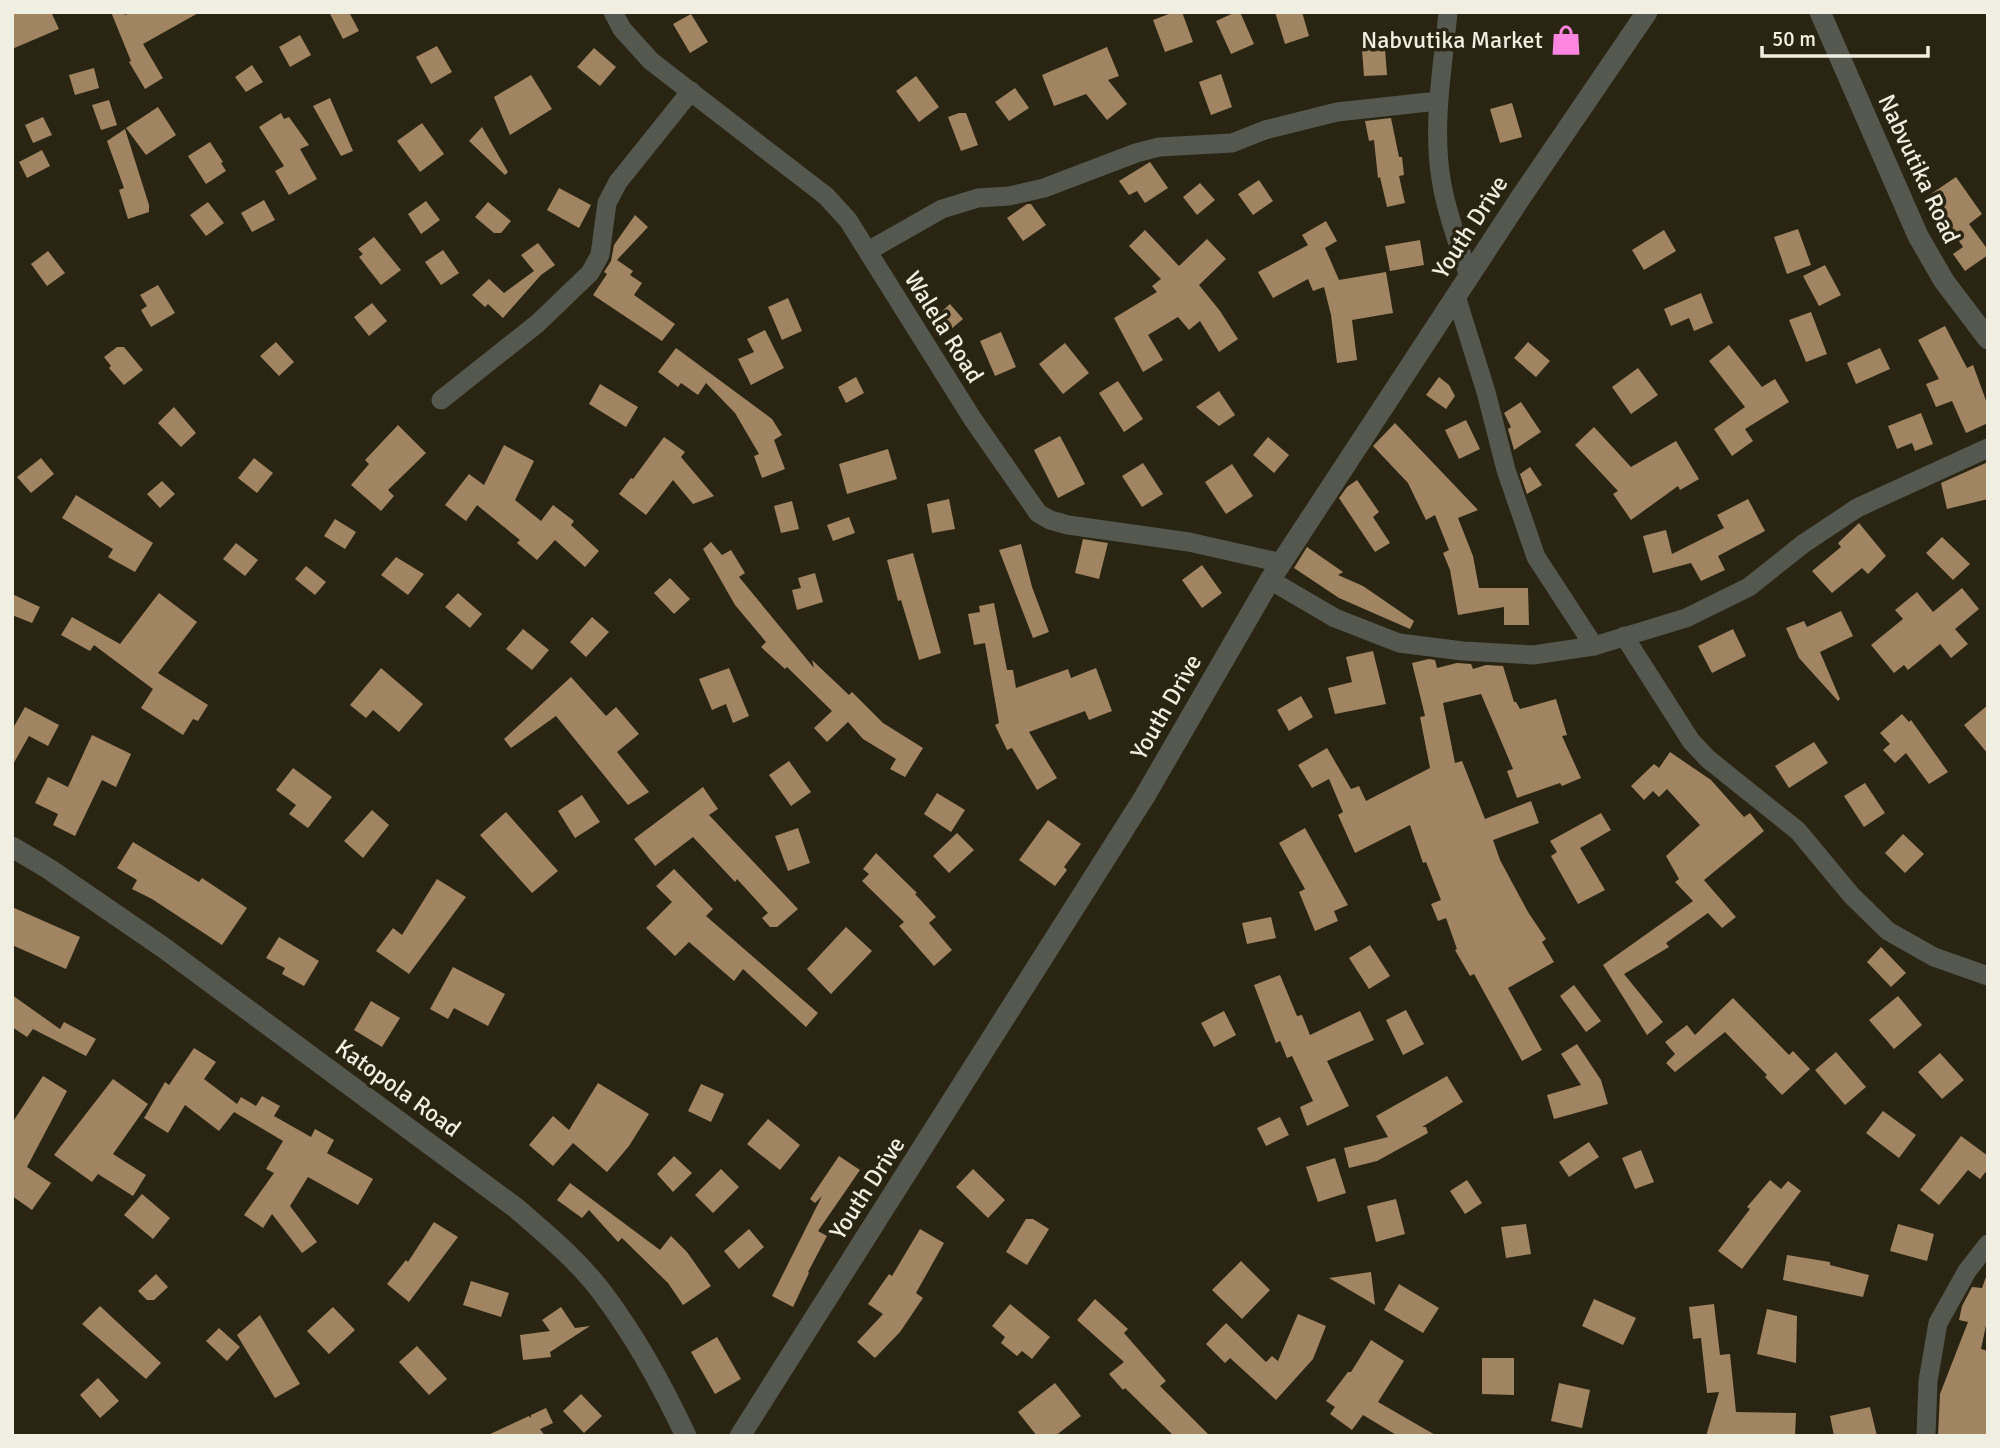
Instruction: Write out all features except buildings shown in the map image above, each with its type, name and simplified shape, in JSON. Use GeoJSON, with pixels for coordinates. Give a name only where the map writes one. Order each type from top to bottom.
{"type":"FeatureCollection","features":[{"type":"Feature","properties":{"kind":"street","name":"Walela Road"},"geometry":{"type":"LineString","coordinates":[[613,12],[622,29],[651,61],[826,196],[848,220],[972,418],[1038,513],[1049,520],[1068,525],[1189,542],[1276,571],[1335,618],[1399,643],[1464,651],[1533,655],[1594,646],[1686,618],[1749,587],[1803,544],[1857,508],[1988,448]]}},
{"type":"Feature","properties":{"kind":"street"},"geometry":{"type":"LineString","coordinates":[[1448,12],[1438,101],[1441,177],[1447,208],[1469,277]]}},
{"type":"Feature","properties":{"kind":"street","name":"Youth Drive"},"geometry":{"type":"LineString","coordinates":[[740,1436],[1138,808],[1276,571],[1647,12]]}},
{"type":"Feature","properties":{"kind":"street","name":"Nabvutika Road"},"geometry":{"type":"LineString","coordinates":[[1820,12],[1918,236],[1944,281],[1988,339]]}},
{"type":"Feature","properties":{"kind":"street"},"geometry":{"type":"LineString","coordinates":[[441,400],[538,323],[590,273],[600,255],[607,203],[618,181],[691,91]]}},
{"type":"Feature","properties":{"kind":"street"},"geometry":{"type":"LineString","coordinates":[[868,251],[942,209],[978,198],[1009,196],[1044,188],[1158,147],[1232,143],[1265,130],[1336,112],[1438,101]]}},
{"type":"Feature","properties":{"kind":"street"},"geometry":{"type":"LineString","coordinates":[[1456,296],[1486,392],[1506,470],[1536,556],[1594,646]]}},
{"type":"Feature","properties":{"kind":"street"},"geometry":{"type":"LineString","coordinates":[[1624,636],[1691,741],[1708,759],[1798,831],[1852,896],[1888,932],[1934,957],[1988,976]]}},
{"type":"Feature","properties":{"kind":"street","name":"Katopola Road"},"geometry":{"type":"LineString","coordinates":[[12,847],[49,869],[164,948],[516,1208],[562,1249],[603,1294],[646,1358],[686,1436]]}},
{"type":"Feature","properties":{"kind":"street"},"geometry":{"type":"LineString","coordinates":[[1926,1436],[1928,1381],[1938,1323],[1967,1271],[1988,1244]]}},
{"type":"Feature","properties":{"kind":"place","name":"Nabvutika Market"},"geometry":{"type":"Point","coordinates":[1566,40]}}]}
